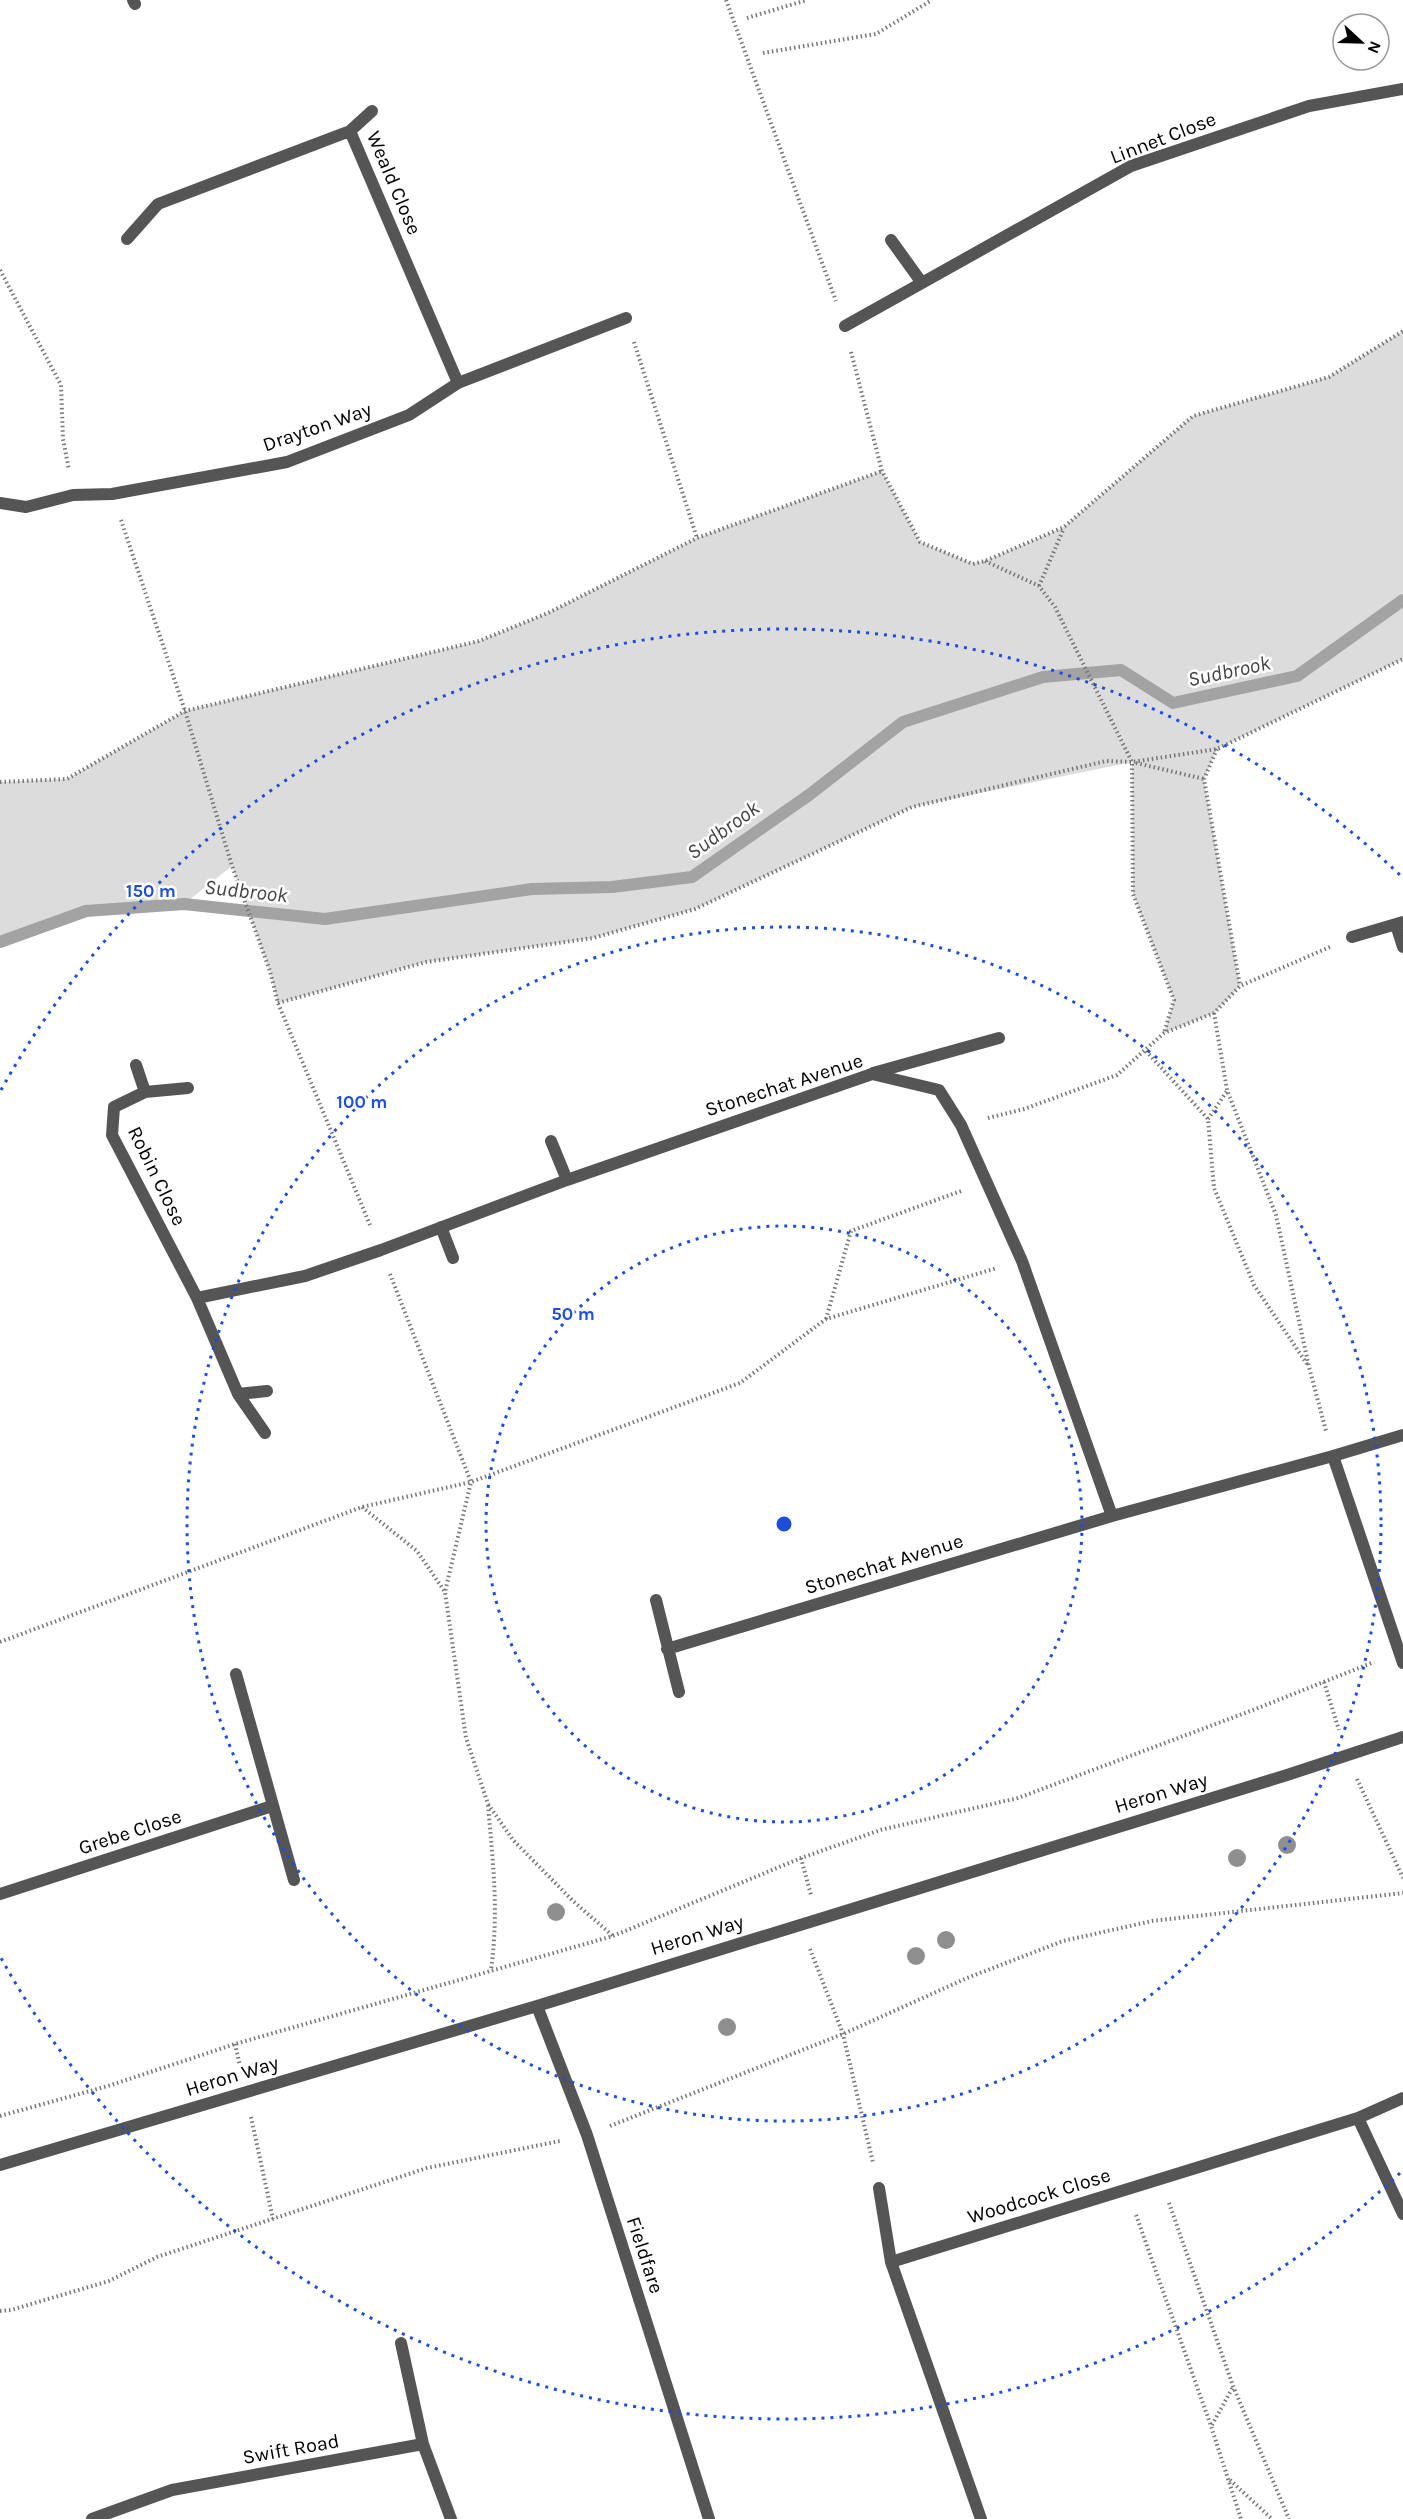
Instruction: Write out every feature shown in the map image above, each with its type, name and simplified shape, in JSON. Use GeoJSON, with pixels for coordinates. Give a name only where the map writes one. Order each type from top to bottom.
{"type":"FeatureCollection","features":[{"type":"Feature","properties":{"kind":"street","name":"Linnet Close"},"geometry":{"type":"LineString","coordinates":[[845,326],[1131,166],[1309,106],[1403,89]]}},
{"type":"Feature","properties":{"kind":"street"},"geometry":{"type":"LineString","coordinates":[[350,130],[372,111]]}},
{"type":"Feature","properties":{"kind":"street","name":"Weald Close"},"geometry":{"type":"LineString","coordinates":[[127,239],[158,204],[350,130],[458,383]]}},
{"type":"Feature","properties":{"kind":"street"},"geometry":{"type":"LineString","coordinates":[[891,240],[922,283]]}},
{"type":"Feature","properties":{"kind":"street","name":"Drayton Way"},"geometry":{"type":"LineString","coordinates":[[0,503],[26,507],[73,495],[112,494],[286,462],[409,415],[458,383],[626,318]]}},
{"type":"Feature","properties":{"kind":"street"},"geometry":{"type":"LineString","coordinates":[[1352,937],[1399,924],[1403,947]]}},
{"type":"Feature","properties":{"kind":"street"},"geometry":{"type":"LineString","coordinates":[[872,1074],[999,1038]]}},
{"type":"Feature","properties":{"kind":"street"},"geometry":{"type":"LineString","coordinates":[[136,1065],[145,1092]]}},
{"type":"Feature","properties":{"kind":"street","name":"Stonechat Avenue"},"geometry":{"type":"LineString","coordinates":[[197,1298],[304,1276],[381,1250],[567,1180],[872,1074],[939,1090],[961,1125],[1022,1261],[1112,1516]]}},
{"type":"Feature","properties":{"kind":"street","name":"Robin Close"},"geometry":{"type":"LineString","coordinates":[[188,1088],[145,1092],[114,1107],[112,1135],[197,1298],[238,1394],[265,1433]]}},
{"type":"Feature","properties":{"kind":"street"},"geometry":{"type":"LineString","coordinates":[[551,1141],[567,1180]]}},
{"type":"Feature","properties":{"kind":"street"},"geometry":{"type":"LineString","coordinates":[[441,1227],[453,1257]]}},
{"type":"Feature","properties":{"kind":"street"},"geometry":{"type":"LineString","coordinates":[[238,1394],[267,1391]]}},
{"type":"Feature","properties":{"kind":"street","name":"Stonechat Avenue"},"geometry":{"type":"LineString","coordinates":[[667,1648],[1112,1516],[1403,1435]]}},
{"type":"Feature","properties":{"kind":"street"},"geometry":{"type":"LineString","coordinates":[[1333,1456],[1401,1657]]}},
{"type":"Feature","properties":{"kind":"street"},"geometry":{"type":"LineString","coordinates":[[656,1600],[679,1692]]}},
{"type":"Feature","properties":{"kind":"street"},"geometry":{"type":"LineString","coordinates":[[236,1674],[294,1880]]}},
{"type":"Feature","properties":{"kind":"street","name":"Heron Way"},"geometry":{"type":"LineString","coordinates":[[0,2165],[537,2006],[1287,1775],[1403,1737]]}},
{"type":"Feature","properties":{"kind":"street","name":"Grebe Close"},"geometry":{"type":"LineString","coordinates":[[0,1894],[272,1806]]}},
{"type":"Feature","properties":{"kind":"street","name":"Fieldfare"},"geometry":{"type":"LineString","coordinates":[[537,2006],[587,2135],[709,2519]]}},
{"type":"Feature","properties":{"kind":"street","name":"Woodcock Close"},"geometry":{"type":"LineString","coordinates":[[891,2262],[1358,2118],[1403,2098]]}},
{"type":"Feature","properties":{"kind":"street"},"geometry":{"type":"LineString","coordinates":[[1358,2118],[1403,2214]]}},
{"type":"Feature","properties":{"kind":"street"},"geometry":{"type":"LineString","coordinates":[[879,2188],[891,2262],[981,2519]]}},
{"type":"Feature","properties":{"kind":"street"},"geometry":{"type":"LineString","coordinates":[[401,2343],[423,2444],[451,2519]]}},
{"type":"Feature","properties":{"kind":"street","name":"Swift Road"},"geometry":{"type":"LineString","coordinates":[[92,2519],[172,2490],[423,2444]]}},
{"type":"Feature","properties":{"kind":"path"},"geometry":{"type":"LineString","coordinates":[[726,0],[845,326],[882,471],[920,542],[972,564],[985,561],[1064,527],[1193,416],[1329,377],[1403,331]]}},
{"type":"Feature","properties":{"kind":"path"},"geometry":{"type":"LineString","coordinates":[[747,18],[807,0]]}},
{"type":"Feature","properties":{"kind":"path"},"geometry":{"type":"LineString","coordinates":[[763,53],[876,34],[932,0]]}},
{"type":"Feature","properties":{"kind":"path"},"geometry":{"type":"LineString","coordinates":[[0,270],[61,385],[63,439],[73,495]]}},
{"type":"Feature","properties":{"kind":"path"},"geometry":{"type":"LineString","coordinates":[[626,318],[697,538]]}},
{"type":"Feature","properties":{"kind":"path"},"geometry":{"type":"LineString","coordinates":[[0,782],[67,779],[184,711],[479,641],[548,613],[697,538],[882,471]]}},
{"type":"Feature","properties":{"kind":"path"},"geometry":{"type":"LineString","coordinates":[[112,494],[184,711],[232,866],[270,971],[278,1003],[426,962],[593,938],[695,909],[912,807],[1106,761],[1132,762],[1217,749],[1403,658]]}},
{"type":"Feature","properties":{"kind":"path"},"geometry":{"type":"LineString","coordinates":[[1040,586],[1064,527]]}},
{"type":"Feature","properties":{"kind":"path"},"geometry":{"type":"LineString","coordinates":[[985,561],[1040,586],[1055,608],[1132,762],[1133,894],[1174,1000],[1164,1033]]}},
{"type":"Feature","properties":{"kind":"path"},"geometry":{"type":"LineString","coordinates":[[1217,749],[1204,779],[1240,986]]}},
{"type":"Feature","properties":{"kind":"path"},"geometry":{"type":"LineString","coordinates":[[1132,762],[1204,779]]}},
{"type":"Feature","properties":{"kind":"path"},"geometry":{"type":"LineString","coordinates":[[961,1125],[1024,1109],[1117,1075],[1164,1033],[1214,1013],[1240,986],[1352,937]]}},
{"type":"Feature","properties":{"kind":"path"},"geometry":{"type":"LineString","coordinates":[[1214,1013],[1227,1090],[1276,1215],[1309,1367],[1333,1456]]}},
{"type":"Feature","properties":{"kind":"path"},"geometry":{"type":"LineString","coordinates":[[1146,1051],[1208,1119],[1214,1188],[1218,1199],[1254,1285],[1309,1367]]}},
{"type":"Feature","properties":{"kind":"path"},"geometry":{"type":"LineString","coordinates":[[1208,1119],[1227,1090]]}},
{"type":"Feature","properties":{"kind":"path"},"geometry":{"type":"LineString","coordinates":[[826,1319],[851,1231],[987,1182]]}},
{"type":"Feature","properties":{"kind":"path"},"geometry":{"type":"LineString","coordinates":[[0,1642],[362,1507],[471,1482],[740,1383],[826,1319],[1022,1261]]}},
{"type":"Feature","properties":{"kind":"path"},"geometry":{"type":"LineString","coordinates":[[471,1482],[445,1592],[466,1738],[488,1804],[496,1898],[495,1941],[491,1970]]}},
{"type":"Feature","properties":{"kind":"path"},"geometry":{"type":"LineString","coordinates":[[362,1507],[417,1551],[445,1592]]}},
{"type":"Feature","properties":{"kind":"path"},"geometry":{"type":"LineString","coordinates":[[0,2116],[108,2086],[235,2044],[613,1936],[801,1858],[880,1830],[1018,1798],[1401,1657]]}},
{"type":"Feature","properties":{"kind":"path"},"geometry":{"type":"LineString","coordinates":[[488,1804],[513,1840],[573,1901],[613,1936]]}},
{"type":"Feature","properties":{"kind":"path"},"geometry":{"type":"LineString","coordinates":[[801,1858],[818,1918]]}},
{"type":"Feature","properties":{"kind":"path"},"geometry":{"type":"LineString","coordinates":[[0,2311],[109,2281],[157,2257],[427,2168],[587,2135],[843,2034],[967,1978],[1063,1941],[1152,1921],[1403,1893]]}},
{"type":"Feature","properties":{"kind":"path"},"geometry":{"type":"LineString","coordinates":[[801,1923],[843,2034],[879,2188]]}},
{"type":"Feature","properties":{"kind":"path"},"geometry":{"type":"LineString","coordinates":[[235,2044],[273,2219]]}},
{"type":"Feature","properties":{"kind":"path"},"geometry":{"type":"LineString","coordinates":[[1161,2180],[1233,2386],[1289,2519]]}},
{"type":"Feature","properties":{"kind":"path"},"geometry":{"type":"LineString","coordinates":[[1127,2189],[1230,2479],[1241,2519]]}},
{"type":"Feature","properties":{"kind":"path"},"geometry":{"type":"LineString","coordinates":[[1211,2426],[1233,2386]]}},
{"type":"Feature","properties":{"kind":"path"},"geometry":{"type":"LineString","coordinates":[[1230,2479],[1272,2519]]}},
{"type":"Feature","properties":{"kind":"shaded area"},"geometry":{"type":"Polygon","coordinates":[[[1403,331],[1403,659],[1217,749],[1204,779],[1240,986],[1214,1013],[1164,1033],[1174,1000],[1133,894],[1132,762],[912,807],[695,909],[593,938],[426,962],[278,1003],[270,971],[232,866],[184,904],[86,911],[0,942],[0,782],[67,779],[185,711],[479,641],[548,613],[697,538],[882,471],[920,542],[972,563],[985,561],[1064,527],[1193,416],[1329,377],[1403,331]]]}},
{"type":"Feature","properties":{"kind":"waterway","name":"Sudbrook"},"geometry":{"type":"LineString","coordinates":[[0,942],[86,911],[184,904],[325,919],[532,889],[612,887],[692,877],[809,795],[903,722],[1043,677],[1121,670],[1173,703],[1297,676],[1403,600]]}}]}
